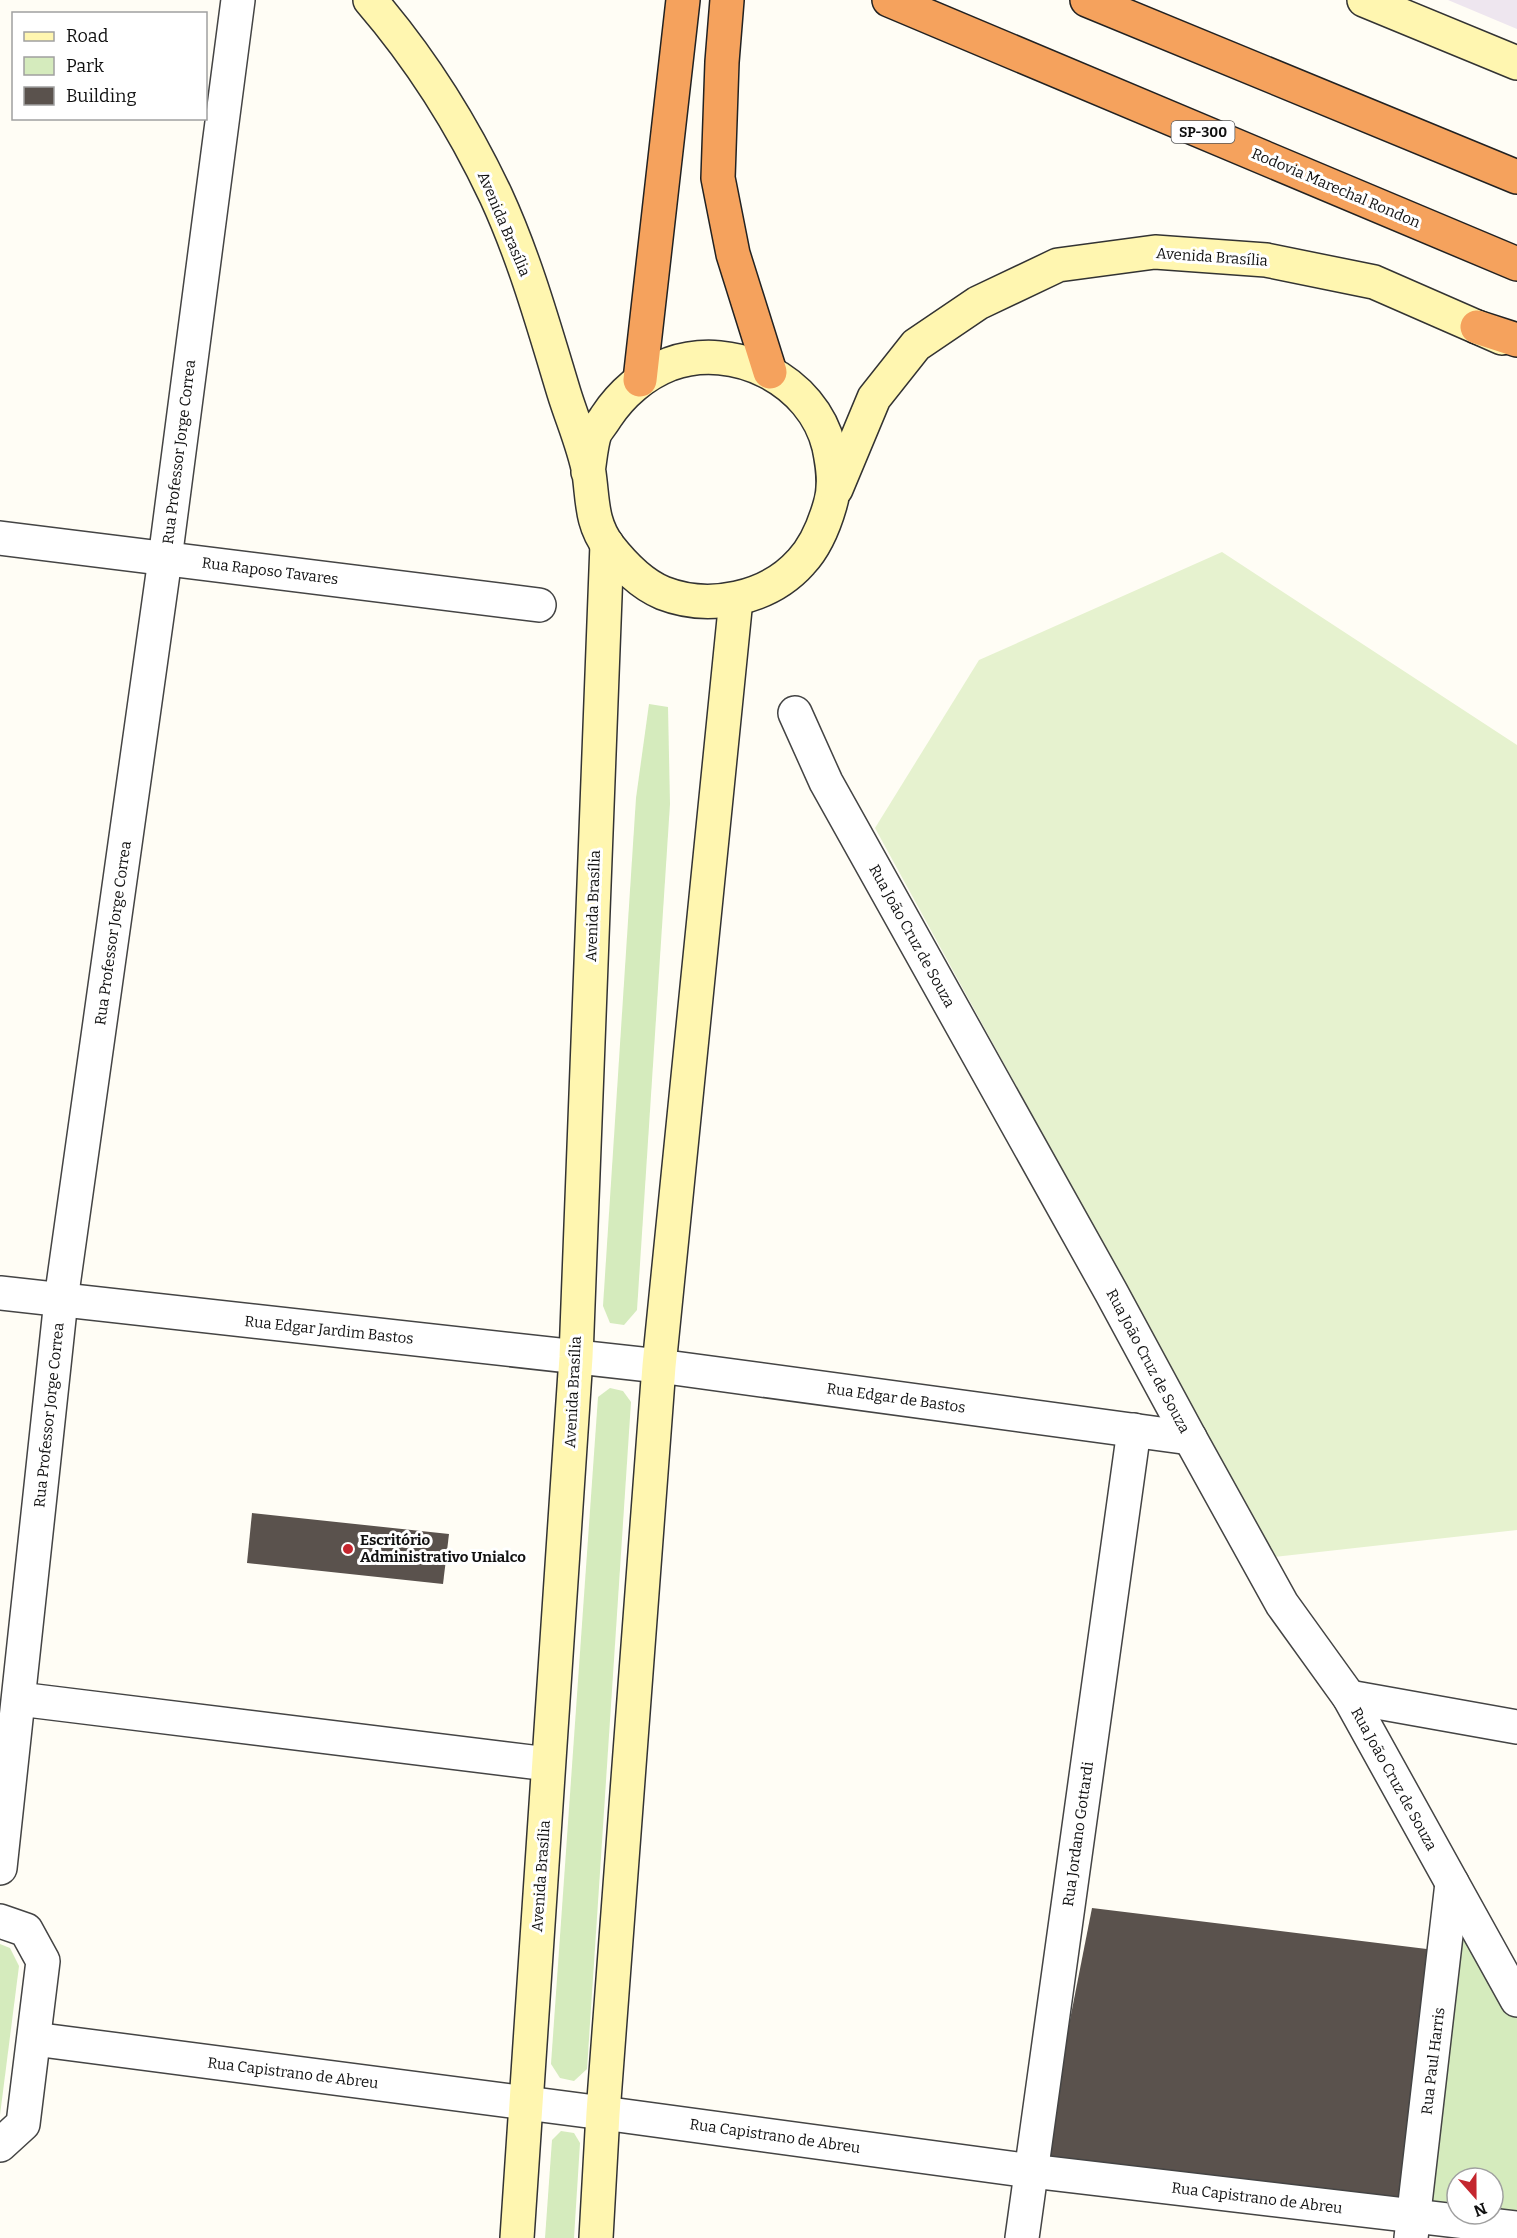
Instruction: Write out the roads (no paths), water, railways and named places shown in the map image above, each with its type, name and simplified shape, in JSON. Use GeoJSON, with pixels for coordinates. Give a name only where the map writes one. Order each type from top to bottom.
{"type":"FeatureCollection","features":[{"type":"Feature","properties":{"kind":"highway"},"geometry":{"type":"LineString","coordinates":[[640,380],[682,0]]}},
{"type":"Feature","properties":{"kind":"highway"},"geometry":{"type":"LineString","coordinates":[[727,0],[722,62],[718,178],[733,254],[770,372]]}},
{"type":"Feature","properties":{"kind":"highway","name":"Rodovia Marechal Rondon"},"geometry":{"type":"LineString","coordinates":[[889,0],[1517,264]]}},
{"type":"Feature","properties":{"kind":"highway"},"geometry":{"type":"LineString","coordinates":[[1087,0],[1517,177]]}},
{"type":"Feature","properties":{"kind":"highway"},"geometry":{"type":"LineString","coordinates":[[1477,327],[1517,343]]}},
{"type":"Feature","properties":{"kind":"main road","name":"Avenida Brasília"},"geometry":{"type":"LineString","coordinates":[[370,0],[393,27],[449,109],[496,196],[532,289],[588,472],[592,509],[607,544],[632,573],[663,592],[699,601],[736,599],[771,586],[800,563],[822,532],[833,496],[874,398],[916,345],[978,303],[1058,265],[1155,252],[1266,260],[1374,282],[1477,327]]}},
{"type":"Feature","properties":{"kind":"main road"},"geometry":{"type":"LineString","coordinates":[[1364,0],[1517,63]]}},
{"type":"Feature","properties":{"kind":"main road","name":"Avenida Brasília"},"geometry":{"type":"LineString","coordinates":[[588,472],[595,435],[614,404],[640,380],[671,364],[706,358],[743,361],[770,372],[794,389],[813,411],[827,438],[833,466],[833,496]]}},
{"type":"Feature","properties":{"kind":"main road","name":"Avenida Brasília"},"geometry":{"type":"LineString","coordinates":[[516,2238],[576,1357],[607,544]]}},
{"type":"Feature","properties":{"kind":"main road"},"geometry":{"type":"LineString","coordinates":[[596,2238],[603,2113],[659,1366],[736,599]]}},
{"type":"Feature","properties":{"kind":"street","name":"Rua Professor Jorge Correa"},"geometry":{"type":"LineString","coordinates":[[0,1868],[61,1300],[165,559],[238,0]]}},
{"type":"Feature","properties":{"kind":"street","name":"Rua Raposo Tavares"},"geometry":{"type":"LineString","coordinates":[[0,538],[539,604]]}},
{"type":"Feature","properties":{"kind":"street","name":"Rua João Cruz de Souza"},"geometry":{"type":"LineString","coordinates":[[795,712],[826,782],[1111,1292],[1282,1604],[1349,1697],[1517,2001]]}},
{"type":"Feature","properties":{"kind":"street","name":"Rua Edgar Jardim Bastos"},"geometry":{"type":"LineString","coordinates":[[0,1293],[659,1366]]}},
{"type":"Feature","properties":{"kind":"street","name":"Rua Edgar de Bastos"},"geometry":{"type":"LineString","coordinates":[[659,1366],[1190,1438]]}},
{"type":"Feature","properties":{"kind":"street","name":"Rua Jordano Gottardi"},"geometry":{"type":"LineString","coordinates":[[1022,2238],[1134,1430]]}},
{"type":"Feature","properties":{"kind":"street"},"geometry":{"type":"LineString","coordinates":[[1349,1697],[1517,1727]]}},
{"type":"Feature","properties":{"kind":"street"},"geometry":{"type":"LineString","coordinates":[[19,1699],[548,1764]]}},
{"type":"Feature","properties":{"kind":"street","name":"Rua Paul Harris"},"geometry":{"type":"LineString","coordinates":[[1413,2228],[1452,1883]]}},
{"type":"Feature","properties":{"kind":"street"},"geometry":{"type":"LineString","coordinates":[[0,1921],[26,1930],[43,1961],[23,2124],[0,2145]]}},
{"type":"Feature","properties":{"kind":"street","name":"Rua Capistrano de Abreu"},"geometry":{"type":"LineString","coordinates":[[34,2039],[1031,2171],[1413,2228],[1517,2228]]}},
{"type":"Feature","properties":{"kind":"place","name":"Escritório Administrativo Unialco"},"geometry":{"type":"Point","coordinates":[348,1549]}}]}
